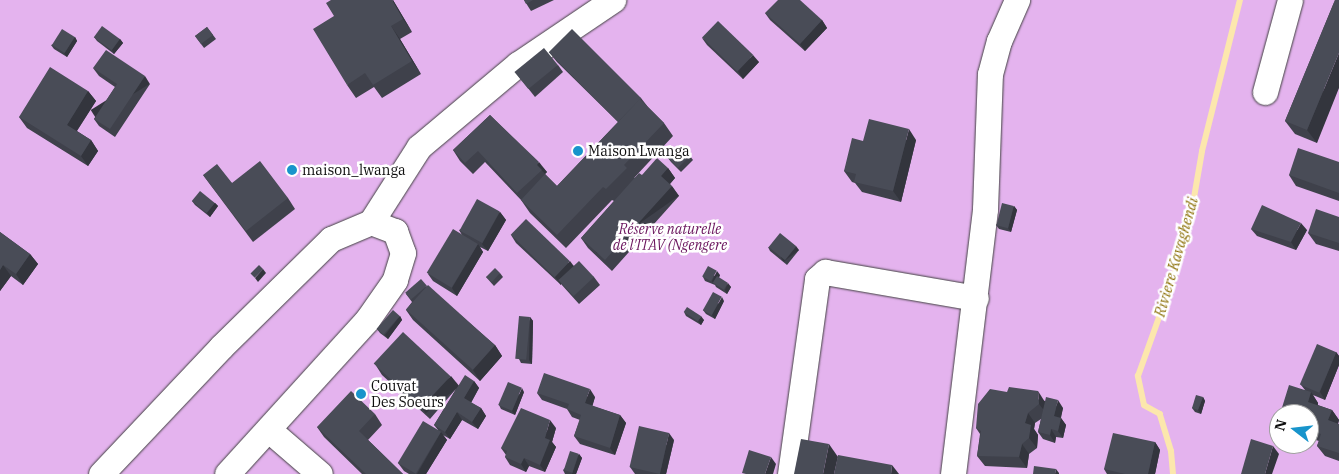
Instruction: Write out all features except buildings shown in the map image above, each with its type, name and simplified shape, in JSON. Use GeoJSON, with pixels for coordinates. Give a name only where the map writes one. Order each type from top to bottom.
{"type":"FeatureCollection","features":[{"type":"Feature","properties":{"kind":"street"},"geometry":{"type":"LineString","coordinates":[[101,474],[221,347],[331,239],[371,222],[419,147],[518,64],[613,0]]}},
{"type":"Feature","properties":{"kind":"street"},"geometry":{"type":"LineString","coordinates":[[954,474],[976,298],[984,209],[990,74],[999,41],[1017,0]]}},
{"type":"Feature","properties":{"kind":"street"},"geometry":{"type":"LineString","coordinates":[[1265,92],[1290,0]]}},
{"type":"Feature","properties":{"kind":"street"},"geometry":{"type":"LineString","coordinates":[[227,474],[367,320],[395,280],[403,253],[395,231],[371,222]]}},
{"type":"Feature","properties":{"kind":"street"},"geometry":{"type":"LineString","coordinates":[[790,474],[817,278],[825,272],[976,298]]}},
{"type":"Feature","properties":{"kind":"street"},"geometry":{"type":"LineString","coordinates":[[269,430],[320,474]]}},
{"type":"Feature","properties":{"kind":"green space","name":"Réserve naturelle de l'ITAV (Ngengere"},"geometry":{"type":"Polygon","coordinates":[[[0,0],[1339,0],[1339,474],[0,474],[0,0]]]}},
{"type":"Feature","properties":{"kind":"waterway","name":"Riviere Kavaghendi"},"geometry":{"type":"LineString","coordinates":[[1173,474],[1171,451],[1160,414],[1144,405],[1138,376],[1171,284],[1191,215],[1202,151],[1240,0]]}},
{"type":"Feature","properties":{"kind":"place","name":"Maison Lwanga"},"geometry":{"type":"Point","coordinates":[578,151]}},
{"type":"Feature","properties":{"kind":"place","name":"maison_lwanga"},"geometry":{"type":"Point","coordinates":[292,170]}},
{"type":"Feature","properties":{"kind":"place","name":"Couvat Des Soeurs"},"geometry":{"type":"Point","coordinates":[361,394]}}]}
